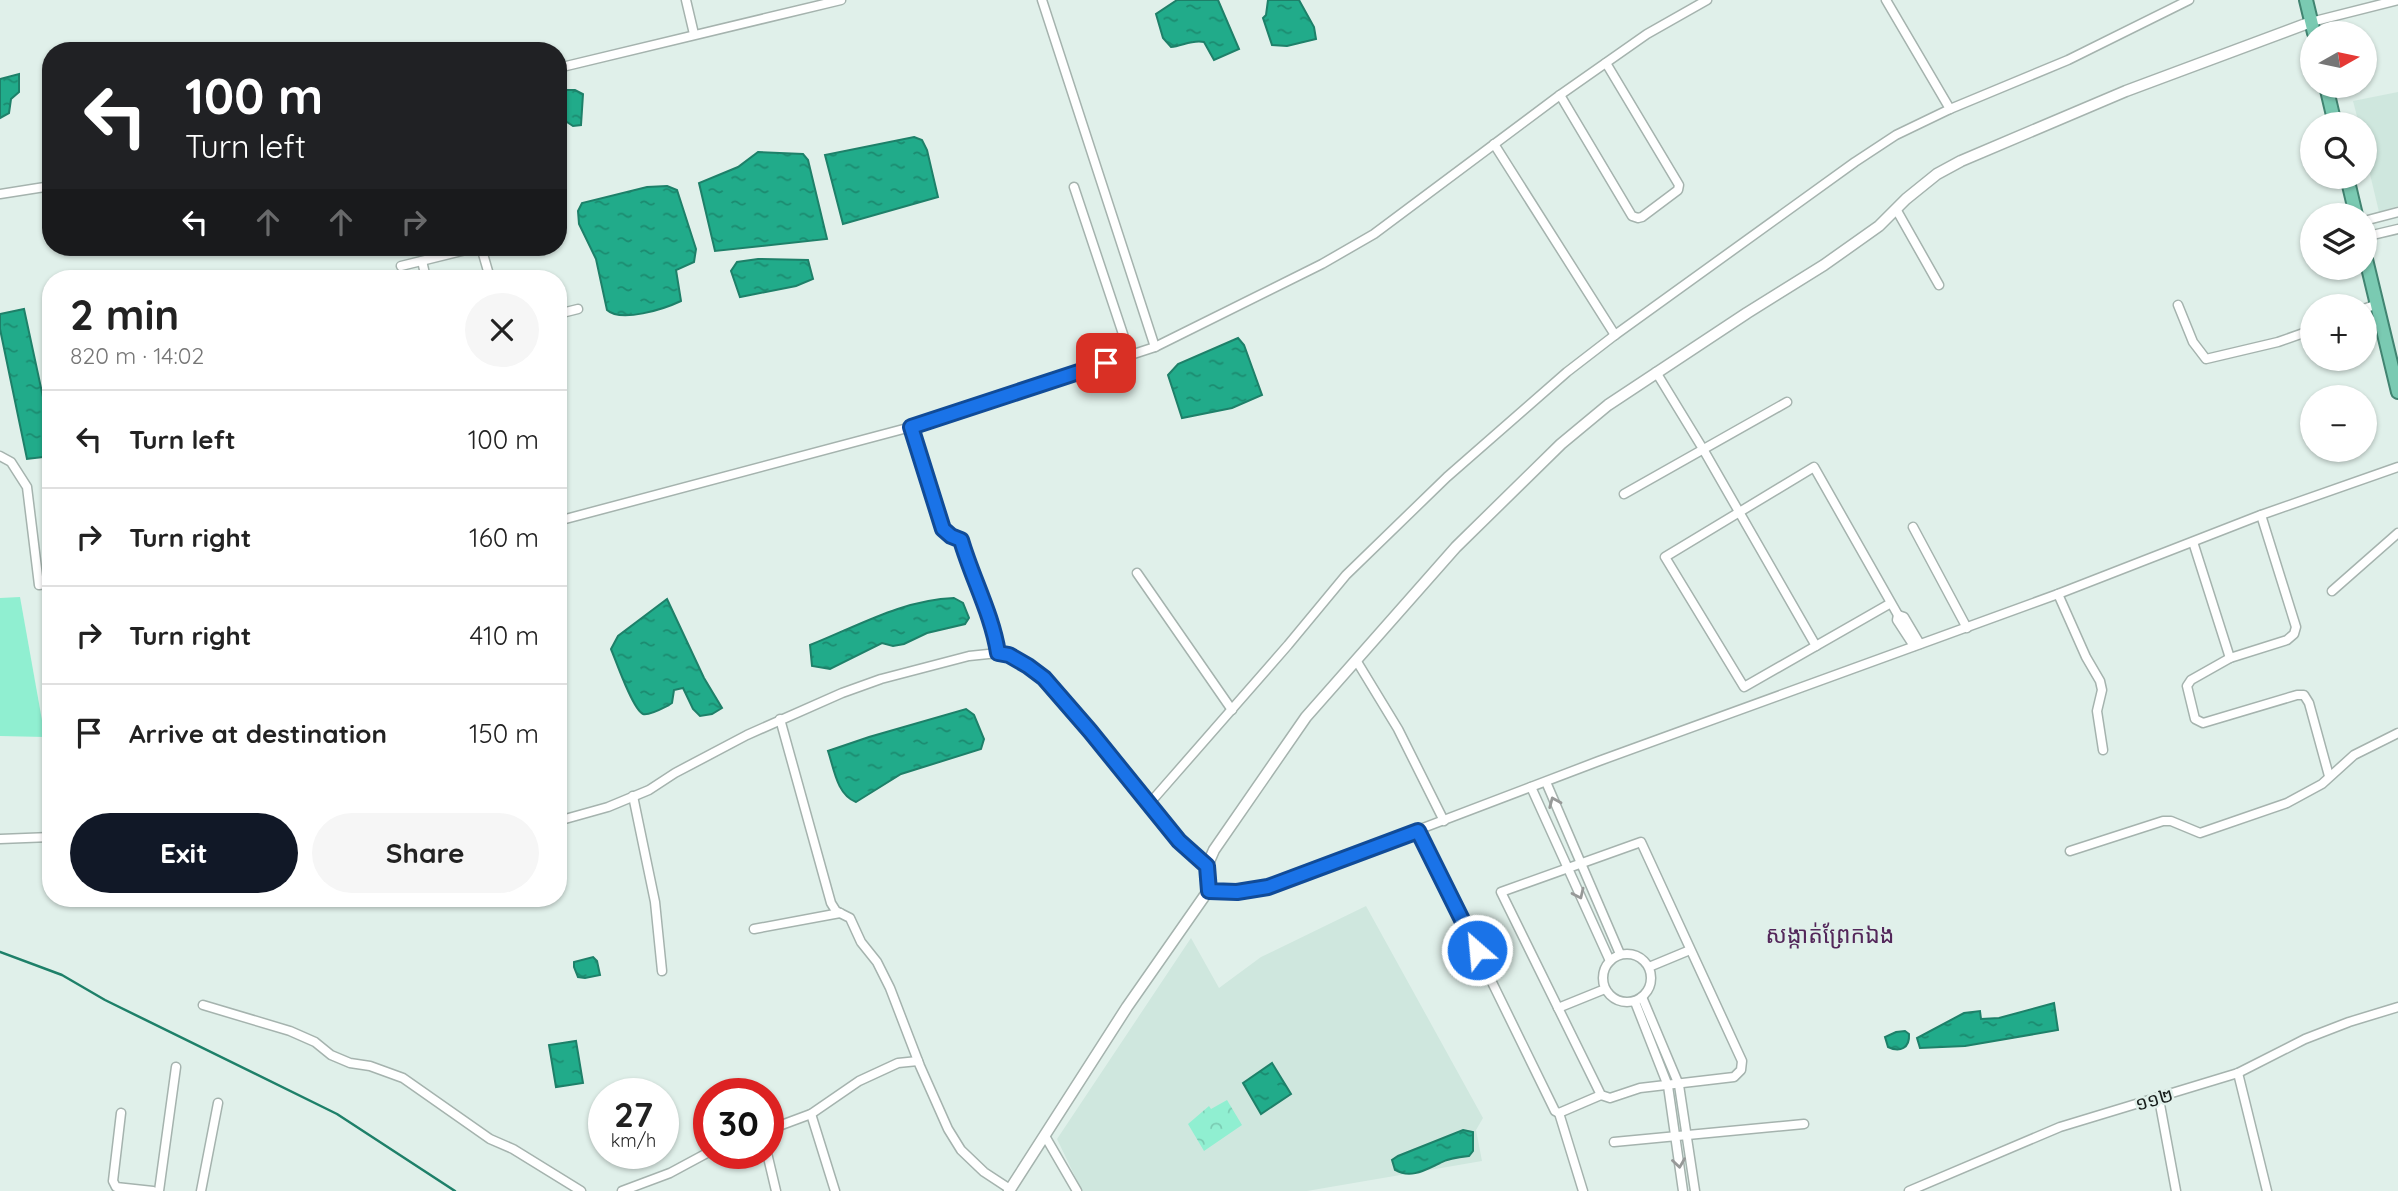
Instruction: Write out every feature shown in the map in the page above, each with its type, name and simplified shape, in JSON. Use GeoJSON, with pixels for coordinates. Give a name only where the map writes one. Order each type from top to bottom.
{"type":"FeatureCollection","features":[{"type":"Feature","properties":{"kind":"highway"},"geometry":{"type":"LineString","coordinates":[[2306,0],[2310,21]]}},
{"type":"Feature","properties":{"kind":"highway"},"geometry":{"type":"LineString","coordinates":[[2377,326],[2398,392]]}},
{"type":"Feature","properties":{"kind":"street"},"geometry":{"type":"LineString","coordinates":[[686,0],[694,34]]}},
{"type":"Feature","properties":{"kind":"street"},"geometry":{"type":"LineString","coordinates":[[567,66],[841,0]]}},
{"type":"Feature","properties":{"kind":"street"},"geometry":{"type":"LineString","coordinates":[[1042,0],[1154,347]]}},
{"type":"Feature","properties":{"kind":"street"},"geometry":{"type":"LineString","coordinates":[[567,519],[911,427],[1154,347],[1322,264],[1374,234],[1560,95],[1647,34],[1707,0]]}},
{"type":"Feature","properties":{"kind":"street"},"geometry":{"type":"LineString","coordinates":[[1886,0],[1950,109]]}},
{"type":"Feature","properties":{"kind":"street"},"geometry":{"type":"LineString","coordinates":[[1149,804],[1373,547],[1447,477],[1567,372],[1896,135],[1950,109],[2068,60],[2189,0]]}},
{"type":"Feature","properties":{"kind":"street"},"geometry":{"type":"LineString","coordinates":[[2334,21],[2398,0]]}},
{"type":"Feature","properties":{"kind":"street"},"geometry":{"type":"LineString","coordinates":[[780,719],[831,903],[836,911],[850,918],[861,942],[877,962],[948,1129],[961,1150],[984,1172],[1010,1190],[1140,987],[1209,891],[1207,866],[1214,850],[1306,717],[1456,547],[1561,444],[1608,405],[1656,372],[1824,265],[1879,226],[1937,174],[1961,161],[2126,91],[2300,32]]}},
{"type":"Feature","properties":{"kind":"street"},"geometry":{"type":"LineString","coordinates":[[1560,95],[1632,216],[1642,216],[1678,190],[1679,185],[1606,63]]}},
{"type":"Feature","properties":{"kind":"street"},"geometry":{"type":"LineString","coordinates":[[1494,144],[1615,335]]}},
{"type":"Feature","properties":{"kind":"street"},"geometry":{"type":"LineString","coordinates":[[0,194],[42,187]]}},
{"type":"Feature","properties":{"kind":"street"},"geometry":{"type":"LineString","coordinates":[[1074,187],[1130,355]]}},
{"type":"Feature","properties":{"kind":"street"},"geometry":{"type":"LineString","coordinates":[[1896,209],[1939,285]]}},
{"type":"Feature","properties":{"kind":"street"},"geometry":{"type":"LineString","coordinates":[[2377,218],[2398,212]]}},
{"type":"Feature","properties":{"kind":"street"},"geometry":{"type":"LineString","coordinates":[[2377,234],[2398,229]]}},
{"type":"Feature","properties":{"kind":"street"},"geometry":{"type":"LineString","coordinates":[[401,266],[443,256]]}},
{"type":"Feature","properties":{"kind":"street"},"geometry":{"type":"LineString","coordinates":[[422,261],[424,270]]}},
{"type":"Feature","properties":{"kind":"street"},"geometry":{"type":"LineString","coordinates":[[2178,305],[2193,342],[2206,359],[2267,345],[2300,334]]}},
{"type":"Feature","properties":{"kind":"street"},"geometry":{"type":"LineString","coordinates":[[567,312],[578,309]]}},
{"type":"Feature","properties":{"kind":"street"},"geometry":{"type":"LineString","coordinates":[[1656,372],[1816,646]]}},
{"type":"Feature","properties":{"kind":"street"},"geometry":{"type":"LineString","coordinates":[[1624,494],[1787,402]]}},
{"type":"Feature","properties":{"kind":"street"},"geometry":{"type":"LineString","coordinates":[[911,427],[943,529],[961,540],[976,589],[988,610],[998,653]]}},
{"type":"Feature","properties":{"kind":"street"},"geometry":{"type":"LineString","coordinates":[[0,456],[11,462],[27,487],[39,585],[42,584]]}},
{"type":"Feature","properties":{"kind":"street"},"geometry":{"type":"LineString","coordinates":[[1891,603],[1744,687],[1665,557],[1814,467],[1898,615],[1904,617],[1917,645]]}},
{"type":"Feature","properties":{"kind":"street"},"geometry":{"type":"LineString","coordinates":[[1209,891],[1237,892],[1268,887],[1531,787],[2058,594],[2261,515],[2398,467]]}},
{"type":"Feature","properties":{"kind":"street"},"geometry":{"type":"LineString","coordinates":[[2261,515],[2296,627],[2294,634],[2287,640],[2230,658],[2191,680],[2187,686],[2195,719],[2206,723],[2304,695],[2309,703],[2329,776]]}},
{"type":"Feature","properties":{"kind":"street"},"geometry":{"type":"LineString","coordinates":[[1913,527],[1967,628]]}},
{"type":"Feature","properties":{"kind":"street"},"geometry":{"type":"LineString","coordinates":[[2332,591],[2398,533]]}},
{"type":"Feature","properties":{"kind":"street"},"geometry":{"type":"LineString","coordinates":[[2193,542],[2230,658]]}},
{"type":"Feature","properties":{"kind":"street"},"geometry":{"type":"LineString","coordinates":[[1137,573],[1233,710]]}},
{"type":"Feature","properties":{"kind":"street"},"geometry":{"type":"LineString","coordinates":[[2058,594],[2086,657],[2100,681],[2102,690],[2097,711],[2103,750]]}},
{"type":"Feature","properties":{"kind":"street"},"geometry":{"type":"LineString","coordinates":[[567,818],[608,807],[633,796],[780,719],[881,679],[969,656],[998,653],[1009,655],[1044,678],[1179,841],[1207,866]]}},
{"type":"Feature","properties":{"kind":"street"},"geometry":{"type":"LineString","coordinates":[[1356,660],[1398,729],[1444,821]]}},
{"type":"Feature","properties":{"kind":"street"},"geometry":{"type":"LineString","coordinates":[[2070,851],[2163,821],[2171,821],[2200,833],[2287,803],[2322,784],[2354,755],[2398,733]]}},
{"type":"Feature","properties":{"kind":"street"},"geometry":{"type":"LineString","coordinates":[[1546,782],[1620,954]]}},
{"type":"Feature","properties":{"kind":"street"},"geometry":{"type":"LineString","coordinates":[[1531,787],[1610,961]]}},
{"type":"Feature","properties":{"kind":"street"},"geometry":{"type":"LineString","coordinates":[[633,796],[655,902],[662,971]]}},
{"type":"Feature","properties":{"kind":"street"},"geometry":{"type":"LineString","coordinates":[[1418,831],[1555,1111],[1559,1113],[1583,1191]]}},
{"type":"Feature","properties":{"kind":"street"},"geometry":{"type":"LineString","coordinates":[[0,839],[42,837]]}},
{"type":"Feature","properties":{"kind":"street"},"geometry":{"type":"LineString","coordinates":[[1559,1113],[1601,1095],[1610,1098],[1640,1088],[1734,1077],[1741,1070],[1742,1061],[1640,842],[1501,892],[1601,1095]]}},
{"type":"Feature","properties":{"kind":"street"},"geometry":{"type":"LineString","coordinates":[[754,929],[840,913]]}},
{"type":"Feature","properties":{"kind":"street"},"geometry":{"type":"LineString","coordinates":[[1649,967],[1690,950]]}},
{"type":"Feature","properties":{"kind":"street"},"geometry":{"type":"LineString","coordinates":[[1620,954],[1637,956],[1649,967],[1651,983],[1639,1000],[1621,1002],[1605,989],[1603,976],[1610,961],[1620,954]]}},
{"type":"Feature","properties":{"kind":"street"},"geometry":{"type":"LineString","coordinates":[[1558,1009],[1605,989]]}},
{"type":"Feature","properties":{"kind":"street"},"geometry":{"type":"LineString","coordinates":[[1639,1000],[1679,1085],[1695,1191]]}},
{"type":"Feature","properties":{"kind":"street"},"geometry":{"type":"LineString","coordinates":[[1639,1000],[1668,1086],[1683,1191]]}},
{"type":"Feature","properties":{"kind":"street"},"geometry":{"type":"LineString","coordinates":[[203,1005],[290,1031],[350,1063],[370,1066],[403,1078],[489,1139],[513,1149],[581,1191]]}},
{"type":"Feature","properties":{"kind":"street","name":"១១២"},"geometry":{"type":"LineString","coordinates":[[1909,1191],[2060,1127],[2238,1073],[2305,1039],[2349,1021],[2398,1007]]}},
{"type":"Feature","properties":{"kind":"street"},"geometry":{"type":"LineString","coordinates":[[784,1124],[811,1114],[859,1081],[898,1063],[918,1061]]}},
{"type":"Feature","properties":{"kind":"street"},"geometry":{"type":"LineString","coordinates":[[121,1113],[113,1181],[116,1187],[156,1191],[176,1068]]}},
{"type":"Feature","properties":{"kind":"street"},"geometry":{"type":"LineString","coordinates":[[2238,1073],[2267,1191]]}},
{"type":"Feature","properties":{"kind":"street"},"geometry":{"type":"LineString","coordinates":[[2159,1099],[2176,1191]]}},
{"type":"Feature","properties":{"kind":"street"},"geometry":{"type":"LineString","coordinates":[[201,1191],[218,1103]]}},
{"type":"Feature","properties":{"kind":"street"},"geometry":{"type":"LineString","coordinates":[[811,1114],[835,1191]]}},
{"type":"Feature","properties":{"kind":"street"},"geometry":{"type":"LineString","coordinates":[[1614,1142],[1804,1124]]}},
{"type":"Feature","properties":{"kind":"street"},"geometry":{"type":"LineString","coordinates":[[1045,1136],[1077,1191]]}},
{"type":"Feature","properties":{"kind":"street"},"geometry":{"type":"LineString","coordinates":[[622,1191],[670,1173],[693,1161]]}},
{"type":"Feature","properties":{"kind":"street"},"geometry":{"type":"LineString","coordinates":[[771,1169],[776,1191]]}},
{"type":"Feature","properties":{"kind":"shaded area"},"geometry":{"type":"Polygon","coordinates":[[[2398,92],[2398,206],[2379,212],[2374,189],[2377,189],[2377,112],[2356,112],[2353,101],[2398,92]]]}},
{"type":"Feature","properties":{"kind":"shaded area"},"geometry":{"type":"Polygon","coordinates":[[[1366,906],[1483,1118],[1476,1130],[1482,1161],[1307,1191],[1082,1191],[1057,1139],[1191,938],[1219,988],[1261,957],[1366,906]]]}},
{"type":"Feature","properties":{"kind":"green space"},"geometry":{"type":"Polygon","coordinates":[[[20,597],[42,720],[42,737],[0,736],[0,598],[20,597]]]}},
{"type":"Feature","properties":{"kind":"green space"},"geometry":{"type":"Polygon","coordinates":[[[1227,1100],[1242,1125],[1204,1151],[1188,1124],[1209,1106],[1211,1109],[1227,1100]]]}},
{"type":"Feature","properties":{"kind":"water"},"geometry":{"type":"Polygon","coordinates":[[[1177,0],[1218,0],[1239,49],[1214,60],[1204,42],[1196,41],[1171,47],[1163,38],[1156,14],[1177,0]]]}},
{"type":"Feature","properties":{"kind":"water"},"geometry":{"type":"Polygon","coordinates":[[[1268,0],[1299,0],[1314,27],[1316,39],[1287,46],[1272,45],[1263,18],[1268,0]]]}},
{"type":"Feature","properties":{"kind":"water"},"geometry":{"type":"Polygon","coordinates":[[[19,74],[19,92],[11,99],[9,113],[0,118],[0,79],[19,74]]]}},
{"type":"Feature","properties":{"kind":"water"},"geometry":{"type":"Polygon","coordinates":[[[567,90],[583,94],[581,125],[573,126],[567,122],[567,90]]]}},
{"type":"Feature","properties":{"kind":"water"},"geometry":{"type":"Polygon","coordinates":[[[914,137],[922,140],[927,150],[938,197],[843,224],[825,155],[914,137]]]}},
{"type":"Feature","properties":{"kind":"water"},"geometry":{"type":"Polygon","coordinates":[[[758,152],[803,154],[808,160],[827,239],[715,251],[699,183],[738,167],[758,152]]]}},
{"type":"Feature","properties":{"kind":"water"},"geometry":{"type":"Polygon","coordinates":[[[667,186],[677,190],[696,249],[694,262],[676,270],[681,301],[643,313],[614,314],[607,310],[596,259],[579,224],[578,211],[582,203],[647,187],[667,186]]]}},
{"type":"Feature","properties":{"kind":"water"},"geometry":{"type":"Polygon","coordinates":[[[758,259],[808,260],[813,279],[796,286],[740,297],[731,271],[737,262],[758,259]]]}},
{"type":"Feature","properties":{"kind":"water"},"geometry":{"type":"Polygon","coordinates":[[[24,309],[42,392],[42,457],[27,459],[0,329],[0,314],[24,309]]]}},
{"type":"Feature","properties":{"kind":"water"},"geometry":{"type":"Polygon","coordinates":[[[1238,338],[1244,345],[1262,395],[1232,408],[1182,418],[1168,375],[1178,364],[1238,338]]]}},
{"type":"Feature","properties":{"kind":"water"},"geometry":{"type":"Polygon","coordinates":[[[954,598],[963,603],[969,618],[965,624],[927,633],[904,644],[893,646],[882,643],[830,669],[812,666],[810,645],[898,609],[954,598]]]}},
{"type":"Feature","properties":{"kind":"water"},"geometry":{"type":"Polygon","coordinates":[[[667,599],[704,678],[722,708],[712,714],[700,716],[693,709],[683,688],[674,690],[672,703],[669,705],[643,714],[634,704],[611,649],[618,636],[667,599]]]}},
{"type":"Feature","properties":{"kind":"water"},"geometry":{"type":"Polygon","coordinates":[[[966,709],[974,715],[984,739],[981,749],[901,774],[856,802],[840,788],[828,751],[966,709]]]}},
{"type":"Feature","properties":{"kind":"water"},"geometry":{"type":"Polygon","coordinates":[[[593,957],[597,961],[600,975],[578,977],[574,962],[593,957]]]}},
{"type":"Feature","properties":{"kind":"water"},"geometry":{"type":"Polygon","coordinates":[[[2054,1003],[2058,1030],[1965,1046],[1920,1048],[1917,1038],[1964,1013],[1980,1011],[1981,1019],[1999,1018],[2054,1003]]]}},
{"type":"Feature","properties":{"kind":"water"},"geometry":{"type":"Polygon","coordinates":[[[1905,1031],[1909,1034],[1906,1046],[1896,1049],[1888,1047],[1885,1037],[1905,1031]]]}},
{"type":"Feature","properties":{"kind":"water"},"geometry":{"type":"Polygon","coordinates":[[[576,1041],[583,1083],[556,1087],[549,1045],[576,1041]]]}},
{"type":"Feature","properties":{"kind":"water"},"geometry":{"type":"Polygon","coordinates":[[[1272,1063],[1291,1094],[1261,1114],[1243,1083],[1272,1063]]]}},
{"type":"Feature","properties":{"kind":"water"},"geometry":{"type":"Polygon","coordinates":[[[1463,1130],[1473,1132],[1473,1151],[1469,1156],[1447,1160],[1412,1174],[1395,1170],[1392,1160],[1398,1156],[1463,1130]]]}},
{"type":"Feature","properties":{"kind":"waterway"},"geometry":{"type":"LineString","coordinates":[[0,952],[62,975],[105,1000],[337,1114],[455,1191]]}},
{"type":"Feature","properties":{"kind":"district","name":"សង្កាត់ព្រែកឯង"},"geometry":{"type":"Point","coordinates":[1830,934]}},
{"type":"Feature","properties":{"kind":"route"},"geometry":{"type":"LineString","coordinates":[[1106,363],[911,427],[943,529],[961,540],[976,589],[988,610],[998,653],[1009,655],[1028,666],[1044,678],[1061,697],[1179,841],[1207,866],[1209,891],[1237,892],[1268,887],[1418,831],[1477,950]]}}]}
